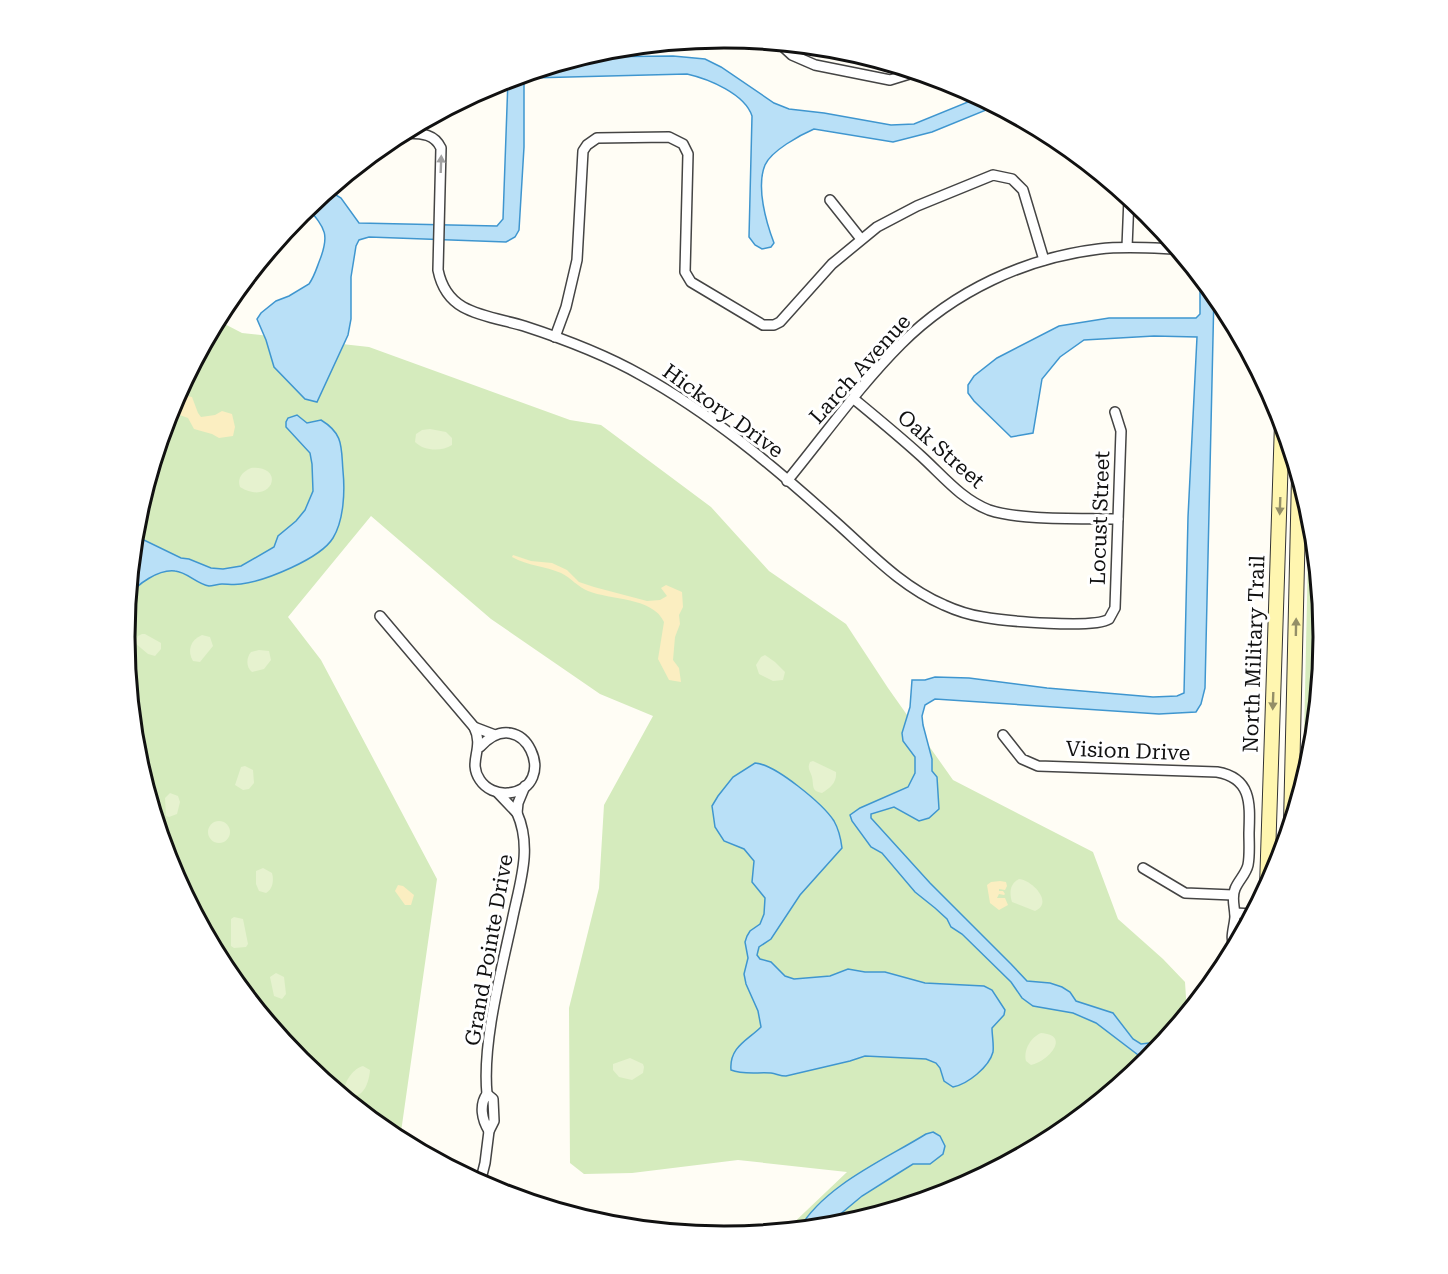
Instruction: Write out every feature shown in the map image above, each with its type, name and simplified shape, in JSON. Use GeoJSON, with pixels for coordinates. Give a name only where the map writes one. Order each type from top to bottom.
{"type":"FeatureCollection","features":[{"type":"Feature","properties":{"kind":"main road","name":"North Military Trail"},"geometry":{"type":"LineString","coordinates":[[1268,862],[1285,460]]}},
{"type":"Feature","properties":{"kind":"main road","name":"North Military Trail"},"geometry":{"type":"LineString","coordinates":[[1292,793],[1298,507]]}},
{"type":"Feature","properties":{"kind":"street"},"geometry":{"type":"LineString","coordinates":[[788,52],[814,65],[890,80],[903,76]]}},
{"type":"Feature","properties":{"kind":"street","name":"Hickory Drive"},"geometry":{"type":"LineString","coordinates":[[419,134],[435,138],[441,148],[438,242],[440,276],[447,292],[455,301],[473,311],[555,337],[611,359],[668,390],[722,428],[787,481],[844,529],[891,573],[918,592],[947,607],[982,617],[1011,621],[1095,624],[1104,622]]}},
{"type":"Feature","properties":{"kind":"street"},"geometry":{"type":"LineString","coordinates":[[555,337],[566,307],[577,260],[584,150],[597,138],[669,137],[683,144],[688,154],[685,272],[691,282],[762,325],[768,326],[780,322],[825,271],[861,239],[903,212],[988,177],[999,175],[1012,179],[1023,190],[1044,260]]}},
{"type":"Feature","properties":{"kind":"street"},"geometry":{"type":"LineString","coordinates":[[830,200],[861,239]]}},
{"type":"Feature","properties":{"kind":"street"},"geometry":{"type":"LineString","coordinates":[[1127,247],[1129,210]]}},
{"type":"Feature","properties":{"kind":"street","name":"Larch Avenue"},"geometry":{"type":"LineString","coordinates":[[787,481],[901,344],[933,316],[981,285],[1018,268],[1077,252],[1127,247],[1167,249]]}},
{"type":"Feature","properties":{"kind":"street","name":"Oak Street"},"geometry":{"type":"LineString","coordinates":[[854,399],[897,435],[959,493],[989,510],[1016,516],[1118,519]]}},
{"type":"Feature","properties":{"kind":"street","name":"Locust Street"},"geometry":{"type":"LineString","coordinates":[[1104,622],[1113,614],[1115,608],[1121,431],[1114,412]]}},
{"type":"Feature","properties":{"kind":"street","name":"Grand Pointe Drive"},"geometry":{"type":"LineString","coordinates":[[380,616],[474,727],[480,747],[476,754],[476,771],[483,784],[498,792],[518,813]]}},
{"type":"Feature","properties":{"kind":"street","name":"Grand Pointe Drive"},"geometry":{"type":"LineString","coordinates":[[474,727],[495,735],[516,735],[532,749],[535,769],[518,803],[518,813],[524,832],[525,858],[488,1049],[487,1094],[482,1100],[483,1122],[489,1131],[482,1174]]}},
{"type":"Feature","properties":{"kind":"street"},"geometry":{"type":"LineString","coordinates":[[480,747],[495,735]]}},
{"type":"Feature","properties":{"kind":"street","name":"Vision Drive"},"geometry":{"type":"LineString","coordinates":[[1003,735],[1022,759],[1038,766],[1222,773],[1238,782],[1246,791],[1250,802],[1248,866],[1233,895]]}},
{"type":"Feature","properties":{"kind":"street"},"geometry":{"type":"LineString","coordinates":[[498,792],[512,793],[525,786]]}},
{"type":"Feature","properties":{"kind":"street"},"geometry":{"type":"LineString","coordinates":[[1143,868],[1185,893],[1233,895],[1235,913],[1232,935]]}},
{"type":"Feature","properties":{"kind":"street"},"geometry":{"type":"LineString","coordinates":[[1235,913],[1244,913]]}},
{"type":"Feature","properties":{"kind":"green space"},"geometry":{"type":"Polygon","coordinates":[[[225,324],[242,333],[369,347],[570,420],[601,425],[711,507],[769,571],[846,624],[953,780],[1093,852],[1118,919],[1185,982],[1186,1002],[1167,1025],[1112,1080],[1051,1127],[985,1165],[913,1195],[876,1206],[839,1215],[795,1222],[847,1172],[738,1160],[632,1173],[584,1174],[570,1163],[569,1008],[599,888],[604,805],[653,716],[600,694],[491,619],[371,516],[288,617],[321,660],[437,879],[401,1130],[365,1104],[308,1053],[281,1025],[234,964],[196,898],[180,862],[166,826],[146,752],[136,676],[135,637],[136,598],[146,522],[166,448],[180,412],[196,376],[225,324]]]}},
{"type":"Feature","properties":{"kind":"green space"},"geometry":{"type":"Polygon","coordinates":[[[430,429],[446,432],[452,438],[452,445],[433,450],[415,442],[416,434],[430,429]]]}},
{"type":"Feature","properties":{"kind":"green space"},"geometry":{"type":"Polygon","coordinates":[[[251,468],[262,469],[269,473],[272,478],[267,489],[251,492],[240,487],[241,476],[251,468]]]}},
{"type":"Feature","properties":{"kind":"green space"},"geometry":{"type":"Polygon","coordinates":[[[1308,559],[1313,637],[1312,676],[1304,740],[1308,559]]]}},
{"type":"Feature","properties":{"kind":"green space"},"geometry":{"type":"Polygon","coordinates":[[[145,634],[161,643],[161,649],[155,656],[148,654],[135,643],[138,636],[145,634]]]}},
{"type":"Feature","properties":{"kind":"green space"},"geometry":{"type":"Polygon","coordinates":[[[202,635],[210,637],[213,646],[200,662],[193,661],[190,653],[191,646],[202,635]]]}},
{"type":"Feature","properties":{"kind":"green space"},"geometry":{"type":"Polygon","coordinates":[[[269,651],[271,660],[264,669],[252,672],[247,662],[248,657],[251,652],[269,651]]]}},
{"type":"Feature","properties":{"kind":"green space"},"geometry":{"type":"Polygon","coordinates":[[[765,655],[785,672],[783,680],[773,681],[759,674],[756,665],[765,655]]]}},
{"type":"Feature","properties":{"kind":"green space"},"geometry":{"type":"Polygon","coordinates":[[[813,761],[836,772],[834,782],[822,793],[814,788],[809,768],[810,762],[813,761]]]}},
{"type":"Feature","properties":{"kind":"green space"},"geometry":{"type":"Polygon","coordinates":[[[245,766],[253,770],[254,783],[249,789],[243,790],[235,785],[241,767],[245,766]]]}},
{"type":"Feature","properties":{"kind":"green space"},"geometry":{"type":"Polygon","coordinates":[[[170,793],[178,796],[180,802],[177,814],[169,817],[166,816],[165,798],[170,793]]]}},
{"type":"Feature","properties":{"kind":"green space"},"geometry":{"type":"Polygon","coordinates":[[[219,821],[227,824],[230,832],[227,840],[219,843],[211,840],[208,832],[211,824],[219,821]]]}},
{"type":"Feature","properties":{"kind":"green space"},"geometry":{"type":"Polygon","coordinates":[[[263,868],[273,876],[272,887],[266,893],[259,891],[256,884],[256,871],[263,868]]]}},
{"type":"Feature","properties":{"kind":"green space"},"geometry":{"type":"Polygon","coordinates":[[[1019,879],[1035,887],[1042,898],[1040,907],[1035,911],[1012,902],[1011,889],[1019,879]]]}},
{"type":"Feature","properties":{"kind":"green space"},"geometry":{"type":"Polygon","coordinates":[[[234,917],[243,919],[248,944],[246,947],[231,946],[231,919],[234,917]]]}},
{"type":"Feature","properties":{"kind":"green space"},"geometry":{"type":"Polygon","coordinates":[[[276,973],[284,977],[286,994],[282,999],[274,996],[270,977],[276,973]]]}},
{"type":"Feature","properties":{"kind":"green space"},"geometry":{"type":"Polygon","coordinates":[[[1041,1033],[1055,1038],[1056,1043],[1050,1054],[1031,1065],[1025,1057],[1027,1048],[1041,1033]]]}},
{"type":"Feature","properties":{"kind":"green space"},"geometry":{"type":"Polygon","coordinates":[[[630,1058],[643,1064],[644,1067],[643,1073],[632,1080],[619,1077],[613,1070],[613,1064],[630,1058]]]}},
{"type":"Feature","properties":{"kind":"green space"},"geometry":{"type":"Polygon","coordinates":[[[363,1066],[370,1070],[368,1082],[363,1091],[355,1095],[345,1088],[346,1083],[353,1072],[363,1066]]]}},
{"type":"Feature","properties":{"kind":"sand"},"geometry":{"type":"Polygon","coordinates":[[[187,396],[192,397],[201,417],[215,415],[222,411],[232,414],[235,427],[233,436],[219,438],[194,429],[188,418],[179,415],[187,396]]]}},
{"type":"Feature","properties":{"kind":"sand"},"geometry":{"type":"Polygon","coordinates":[[[513,555],[531,561],[552,563],[567,570],[579,582],[647,601],[660,600],[667,596],[661,588],[666,585],[682,592],[683,607],[679,615],[680,624],[675,637],[673,660],[679,668],[681,682],[669,680],[658,659],[664,622],[651,608],[630,600],[588,591],[561,573],[524,562],[512,557],[513,555]]]}},
{"type":"Feature","properties":{"kind":"sand"},"geometry":{"type":"Polygon","coordinates":[[[1000,881],[1006,882],[1007,886],[1005,890],[999,889],[1005,894],[999,894],[997,898],[1005,898],[1008,905],[999,910],[990,903],[987,885],[1000,881]]]}},
{"type":"Feature","properties":{"kind":"sand"},"geometry":{"type":"Polygon","coordinates":[[[398,885],[403,886],[414,895],[411,905],[405,905],[395,891],[398,885]]]}},
{"type":"Feature","properties":{"kind":"water"},"geometry":{"type":"Polygon","coordinates":[[[673,56],[705,59],[721,67],[774,103],[789,109],[891,125],[914,124],[969,102],[987,110],[932,132],[893,142],[814,129],[794,139],[773,154],[762,174],[765,215],[774,243],[771,247],[762,249],[755,245],[749,237],[752,116],[748,108],[734,94],[687,74],[539,78],[625,57],[673,56]]]}},
{"type":"Feature","properties":{"kind":"water"},"geometry":{"type":"Polygon","coordinates":[[[524,83],[524,147],[519,230],[515,237],[506,242],[369,237],[359,240],[351,277],[351,319],[348,335],[317,402],[305,399],[274,367],[257,319],[276,301],[309,284],[322,253],[325,239],[322,227],[314,216],[335,195],[341,198],[359,223],[497,226],[503,219],[508,90],[524,83]]]}},
{"type":"Feature","properties":{"kind":"water"},"geometry":{"type":"Polygon","coordinates":[[[1200,291],[1214,310],[1205,688],[1201,704],[1196,712],[1159,714],[935,699],[925,705],[922,716],[932,759],[932,771],[937,777],[939,809],[929,818],[919,821],[894,807],[871,814],[871,818],[930,883],[1027,981],[1050,983],[1062,987],[1070,992],[1076,1001],[1113,1013],[1133,1039],[1141,1044],[1149,1043],[1138,1055],[1096,1023],[1073,1013],[1033,1006],[1022,998],[1011,982],[962,934],[951,927],[947,919],[915,892],[882,853],[871,847],[850,815],[860,808],[908,787],[915,773],[915,757],[903,741],[902,733],[910,707],[912,680],[935,677],[969,678],[1047,688],[1153,697],[1177,696],[1184,693],[1188,517],[1197,337],[1154,336],[1084,340],[1060,357],[1042,379],[1033,433],[1011,437],[974,401],[968,393],[968,385],[974,376],[997,358],[1059,326],[1109,318],[1196,318],[1200,314],[1200,291]]]}},
{"type":"Feature","properties":{"kind":"water"},"geometry":{"type":"Polygon","coordinates":[[[297,415],[307,423],[321,420],[334,430],[340,442],[344,479],[343,505],[337,531],[326,546],[317,554],[291,568],[251,582],[209,586],[179,572],[169,571],[149,578],[137,587],[143,540],[181,558],[211,568],[223,569],[241,566],[274,547],[278,536],[305,510],[313,491],[310,453],[286,427],[288,418],[297,415]]]}},
{"type":"Feature","properties":{"kind":"water"},"geometry":{"type":"Polygon","coordinates":[[[755,763],[764,765],[786,777],[820,805],[834,821],[842,848],[800,895],[771,939],[759,947],[757,955],[760,959],[771,962],[785,976],[794,979],[830,976],[848,969],[885,972],[925,983],[984,986],[992,990],[1005,1010],[1004,1015],[992,1028],[991,1058],[971,1079],[953,1087],[944,1081],[936,1063],[926,1059],[865,1056],[786,1076],[731,1070],[731,1062],[736,1050],[761,1027],[758,1011],[744,974],[748,958],[745,942],[750,931],[760,924],[764,914],[765,898],[752,882],[754,861],[744,849],[724,841],[715,827],[712,806],[733,777],[755,763]]]}},
{"type":"Feature","properties":{"kind":"water"},"geometry":{"type":"Polygon","coordinates":[[[933,1132],[940,1136],[945,1146],[943,1154],[930,1164],[913,1164],[862,1196],[839,1215],[805,1220],[824,1199],[840,1186],[933,1132]]]}}]}
